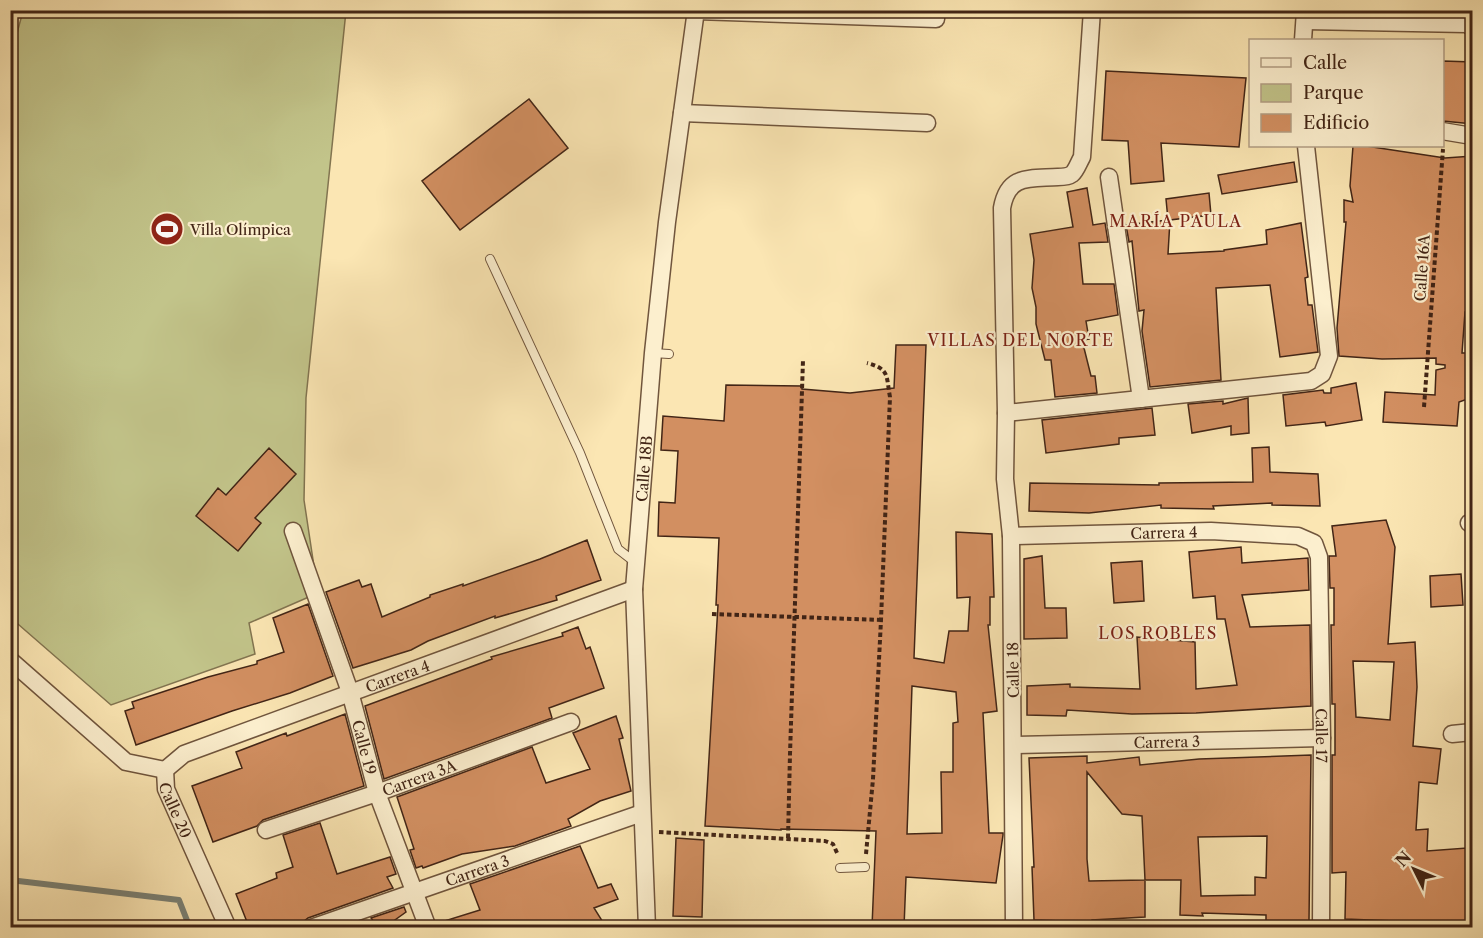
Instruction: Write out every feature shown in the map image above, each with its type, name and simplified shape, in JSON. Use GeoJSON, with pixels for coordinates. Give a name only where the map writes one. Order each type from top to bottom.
{"type":"FeatureCollection","features":[{"type":"Feature","properties":{"kind":"street"},"geometry":{"type":"LineString","coordinates":[[696,11],[936,19],[936,10]]}},
{"type":"Feature","properties":{"kind":"street","name":"Calle 18"},"geometry":{"type":"LineString","coordinates":[[1014,927],[1011,536],[1005,479],[1002,208],[1005,195],[1011,186],[1020,180],[1065,177],[1073,173],[1082,158],[1092,10]]}},
{"type":"Feature","properties":{"kind":"street","name":"Calle 18B"},"geometry":{"type":"LineString","coordinates":[[647,927],[634,589],[661,354],[667,222],[696,11]]}},
{"type":"Feature","properties":{"kind":"street"},"geometry":{"type":"LineString","coordinates":[[1303,39],[1305,16],[1466,24],[1473,27]]}},
{"type":"Feature","properties":{"kind":"street"},"geometry":{"type":"LineString","coordinates":[[682,114],[927,123]]}},
{"type":"Feature","properties":{"kind":"street"},"geometry":{"type":"LineString","coordinates":[[1444,131],[1473,136]]}},
{"type":"Feature","properties":{"kind":"street"},"geometry":{"type":"LineString","coordinates":[[1006,413],[1311,381],[1322,374],[1329,356],[1306,147]]}},
{"type":"Feature","properties":{"kind":"street"},"geometry":{"type":"LineString","coordinates":[[1109,177],[1141,399]]}},
{"type":"Feature","properties":{"kind":"street","name":"Calle 19"},"geometry":{"type":"LineString","coordinates":[[293,531],[350,693],[377,793],[428,927]]}},
{"type":"Feature","properties":{"kind":"street","name":"Carrera 4"},"geometry":{"type":"LineString","coordinates":[[1011,536],[1211,531],[1298,536],[1314,543]]}},
{"type":"Feature","properties":{"kind":"street","name":"Calle 17"},"geometry":{"type":"LineString","coordinates":[[1314,543],[1319,556],[1322,738],[1321,927]]}},
{"type":"Feature","properties":{"kind":"street","name":"Carrera 4"},"geometry":{"type":"LineString","coordinates":[[165,770],[184,753],[634,589]]}},
{"type":"Feature","properties":{"kind":"street","name":"Calle 20"},"geometry":{"type":"LineString","coordinates":[[10,660],[126,762],[165,770],[166,789],[228,927]]}},
{"type":"Feature","properties":{"kind":"street","name":"Carrera 3A"},"geometry":{"type":"LineString","coordinates":[[266,830],[377,793],[571,722]]}},
{"type":"Feature","properties":{"kind":"street"},"geometry":{"type":"LineString","coordinates":[[1452,734],[1473,732]]}},
{"type":"Feature","properties":{"kind":"street","name":"Carrera 3"},"geometry":{"type":"LineString","coordinates":[[1014,745],[1322,738]]}},
{"type":"Feature","properties":{"kind":"street","name":"Carrera 3"},"geometry":{"type":"LineString","coordinates":[[311,927],[642,813]]}},
{"type":"Feature","properties":{"kind":"lane"},"geometry":{"type":"LineString","coordinates":[[490,259],[580,453],[618,549],[636,564]]}},
{"type":"Feature","properties":{"kind":"lane"},"geometry":{"type":"LineString","coordinates":[[840,868],[864,867]]}},
{"type":"Feature","properties":{"kind":"path","name":"Calle 16A"},"geometry":{"type":"LineString","coordinates":[[1424,407],[1443,147]]}},
{"type":"Feature","properties":{"kind":"path"},"geometry":{"type":"LineString","coordinates":[[788,838],[803,360]]}},
{"type":"Feature","properties":{"kind":"path"},"geometry":{"type":"LineString","coordinates":[[864,867],[873,779],[890,397],[885,372],[881,367],[867,363]]}},
{"type":"Feature","properties":{"kind":"path"},"geometry":{"type":"LineString","coordinates":[[712,614],[881,620]]}},
{"type":"Feature","properties":{"kind":"path"},"geometry":{"type":"LineString","coordinates":[[668,832],[825,840],[833,844],[837,851],[840,868]]}},
{"type":"Feature","properties":{"kind":"green space","name":"Villa Olímpica"},"geometry":{"type":"Polygon","coordinates":[[[23,11],[346,11],[306,398],[304,500],[318,593],[249,623],[255,654],[111,705],[11,618],[10,59],[23,11]]]}},
{"type":"Feature","properties":{"kind":"building"},"geometry":{"type":"Polygon","coordinates":[[[1444,61],[1473,62],[1473,124],[1444,121],[1444,61]]]}},
{"type":"Feature","properties":{"kind":"building"},"geometry":{"type":"Polygon","coordinates":[[[1106,71],[1246,78],[1239,147],[1161,143],[1164,181],[1131,184],[1128,141],[1102,140],[1106,71]]]}},
{"type":"Feature","properties":{"kind":"building"},"geometry":{"type":"Polygon","coordinates":[[[529,99],[568,148],[460,230],[422,181],[529,99]]]}},
{"type":"Feature","properties":{"kind":"building"},"geometry":{"type":"Polygon","coordinates":[[[1353,147],[1373,147],[1445,158],[1473,156],[1470,233],[1473,234],[1473,312],[1465,312],[1462,353],[1473,353],[1473,397],[1459,402],[1457,426],[1383,422],[1385,392],[1435,395],[1436,370],[1445,368],[1445,365],[1436,364],[1436,358],[1382,359],[1339,356],[1337,328],[1346,222],[1344,222],[1344,200],[1353,202],[1350,186],[1353,147]]]}},
{"type":"Feature","properties":{"kind":"building"},"geometry":{"type":"Polygon","coordinates":[[[1294,162],[1297,182],[1222,194],[1218,175],[1294,162]]]}},
{"type":"Feature","properties":{"kind":"building"},"geometry":{"type":"Polygon","coordinates":[[[1087,188],[1093,225],[1105,223],[1108,242],[1079,243],[1083,284],[1114,284],[1118,315],[1086,321],[1089,339],[1082,340],[1091,376],[1095,376],[1097,393],[1055,397],[1051,360],[1045,360],[1036,324],[1036,307],[1032,288],[1034,260],[1030,234],[1073,227],[1067,192],[1087,188]]]}},
{"type":"Feature","properties":{"kind":"building"},"geometry":{"type":"Polygon","coordinates":[[[1209,193],[1211,215],[1170,220],[1168,254],[1224,251],[1267,244],[1266,230],[1301,223],[1308,277],[1305,278],[1308,305],[1312,305],[1318,352],[1280,357],[1270,285],[1216,288],[1221,380],[1150,387],[1142,331],[1144,310],[1139,311],[1132,241],[1129,242],[1126,225],[1168,220],[1166,199],[1209,193]]]}},
{"type":"Feature","properties":{"kind":"building"},"geometry":{"type":"Polygon","coordinates":[[[896,345],[926,345],[914,658],[944,663],[949,631],[968,631],[970,597],[957,598],[956,532],[992,534],[994,597],[990,597],[990,625],[988,625],[997,711],[983,713],[989,833],[1003,833],[1003,835],[996,883],[906,877],[904,927],[872,927],[876,831],[705,826],[718,605],[716,605],[719,538],[658,536],[659,502],[675,503],[678,451],[661,450],[663,416],[724,421],[726,385],[802,386],[802,389],[850,393],[894,388],[896,345]],[[912,686],[907,834],[942,833],[941,772],[953,772],[953,723],[958,722],[956,692],[912,686]]]}},
{"type":"Feature","properties":{"kind":"building"},"geometry":{"type":"Polygon","coordinates":[[[1356,383],[1362,420],[1326,426],[1325,422],[1286,426],[1283,395],[1323,390],[1324,393],[1331,393],[1331,388],[1356,383]]]}},
{"type":"Feature","properties":{"kind":"building"},"geometry":{"type":"Polygon","coordinates":[[[1248,398],[1249,433],[1231,435],[1231,426],[1192,433],[1188,404],[1223,401],[1223,404],[1248,398]]]}},
{"type":"Feature","properties":{"kind":"building"},"geometry":{"type":"Polygon","coordinates":[[[1152,408],[1155,435],[1119,438],[1119,444],[1046,453],[1042,420],[1152,408]]]}},
{"type":"Feature","properties":{"kind":"building"},"geometry":{"type":"Polygon","coordinates":[[[1269,447],[1270,472],[1318,474],[1320,506],[1272,505],[1272,503],[1213,506],[1214,509],[1161,508],[1161,505],[1089,513],[1029,511],[1030,483],[1159,485],[1159,483],[1253,482],[1252,448],[1269,447]]]}},
{"type":"Feature","properties":{"kind":"building"},"geometry":{"type":"Polygon","coordinates":[[[269,448],[296,474],[255,518],[261,523],[238,551],[196,516],[218,488],[226,495],[269,448]]]}},
{"type":"Feature","properties":{"kind":"building"},"geometry":{"type":"Polygon","coordinates":[[[1386,520],[1395,547],[1388,644],[1415,642],[1417,687],[1413,746],[1441,749],[1437,784],[1419,782],[1416,830],[1428,829],[1427,851],[1467,848],[1470,871],[1473,870],[1473,927],[1446,927],[1445,923],[1345,919],[1346,872],[1332,873],[1332,755],[1335,755],[1335,704],[1332,704],[1331,625],[1334,625],[1334,588],[1330,588],[1329,556],[1336,556],[1332,526],[1386,520]],[[1353,661],[1356,717],[1390,720],[1394,662],[1353,661]]]}},
{"type":"Feature","properties":{"kind":"building"},"geometry":{"type":"Polygon","coordinates":[[[587,540],[601,580],[556,596],[557,600],[495,618],[495,616],[428,641],[411,650],[353,668],[326,592],[359,580],[362,587],[371,584],[382,617],[430,597],[430,595],[463,584],[463,586],[587,540]]]}},
{"type":"Feature","properties":{"kind":"building"},"geometry":{"type":"Polygon","coordinates":[[[1241,547],[1242,563],[1308,558],[1309,590],[1242,595],[1250,627],[1310,625],[1311,706],[1196,713],[1132,714],[1067,710],[1066,716],[1027,715],[1027,686],[1070,684],[1070,687],[1140,689],[1137,637],[1195,642],[1196,689],[1237,685],[1225,619],[1217,619],[1215,596],[1193,598],[1189,552],[1241,547]]]}},
{"type":"Feature","properties":{"kind":"building"},"geometry":{"type":"Polygon","coordinates":[[[1042,556],[1045,608],[1066,608],[1067,638],[1024,639],[1024,559],[1042,556]]]}},
{"type":"Feature","properties":{"kind":"building"},"geometry":{"type":"Polygon","coordinates":[[[1142,561],[1144,601],[1114,603],[1111,563],[1142,561]]]}},
{"type":"Feature","properties":{"kind":"building"},"geometry":{"type":"Polygon","coordinates":[[[1461,574],[1463,605],[1431,607],[1430,576],[1461,574]]]}},
{"type":"Feature","properties":{"kind":"building"},"geometry":{"type":"Polygon","coordinates":[[[308,604],[333,676],[290,693],[136,745],[125,711],[134,708],[132,702],[208,677],[257,664],[257,661],[284,652],[273,618],[308,604]]]}},
{"type":"Feature","properties":{"kind":"building"},"geometry":{"type":"Polygon","coordinates":[[[578,627],[586,649],[590,647],[604,688],[549,708],[552,718],[384,779],[365,706],[492,659],[491,657],[563,636],[562,633],[578,627]]]}},
{"type":"Feature","properties":{"kind":"building"},"geometry":{"type":"Polygon","coordinates":[[[345,714],[364,786],[263,820],[257,826],[213,842],[192,786],[242,768],[236,752],[345,714]]]}},
{"type":"Feature","properties":{"kind":"building"},"geometry":{"type":"Polygon","coordinates":[[[616,716],[623,738],[619,739],[631,791],[600,801],[568,819],[571,826],[515,846],[462,854],[423,868],[422,866],[416,868],[410,850],[414,849],[397,797],[532,747],[546,783],[590,769],[573,733],[616,716]]]}},
{"type":"Feature","properties":{"kind":"building"},"geometry":{"type":"Polygon","coordinates":[[[1311,755],[1309,921],[1266,922],[1266,915],[1202,913],[1203,916],[1180,915],[1181,880],[1145,880],[1145,917],[1092,920],[1092,922],[1034,920],[1029,758],[1087,756],[1087,763],[1139,757],[1140,765],[1199,759],[1311,755]],[[1087,772],[1087,859],[1089,881],[1145,880],[1142,816],[1122,814],[1087,772]],[[1267,836],[1198,837],[1201,896],[1255,895],[1255,877],[1266,878],[1267,836]]]}},
{"type":"Feature","properties":{"kind":"building"},"geometry":{"type":"Polygon","coordinates":[[[320,823],[337,874],[390,857],[396,874],[387,877],[393,888],[308,918],[301,927],[249,927],[236,894],[277,878],[276,873],[293,867],[283,835],[320,823]]]}},
{"type":"Feature","properties":{"kind":"building"},"geometry":{"type":"Polygon","coordinates":[[[676,838],[704,840],[702,917],[673,916],[676,838]]]}},
{"type":"Feature","properties":{"kind":"building"},"geometry":{"type":"Polygon","coordinates":[[[580,846],[598,888],[611,884],[618,899],[594,908],[606,927],[438,927],[438,923],[480,910],[470,884],[580,846]]]}},
{"type":"Feature","properties":{"kind":"building"},"geometry":{"type":"Polygon","coordinates":[[[404,907],[406,912],[385,927],[378,927],[371,918],[404,907]]]}},
{"type":"Feature","properties":{"kind":"waterway"},"geometry":{"type":"LineString","coordinates":[[10,880],[179,900],[190,928]]}},
{"type":"Feature","properties":{"kind":"place","name":"Villa Olímpica"},"geometry":{"type":"Point","coordinates":[167,229]}},
{"type":"Feature","properties":{"kind":"district","name":"MARÍA PAULA"},"geometry":{"type":"Point","coordinates":[1176,221]}},
{"type":"Feature","properties":{"kind":"district","name":"VILLAS DEL NORTE"},"geometry":{"type":"Point","coordinates":[1021,340]}},
{"type":"Feature","properties":{"kind":"district","name":"LOS ROBLES"},"geometry":{"type":"Point","coordinates":[1158,633]}}]}
